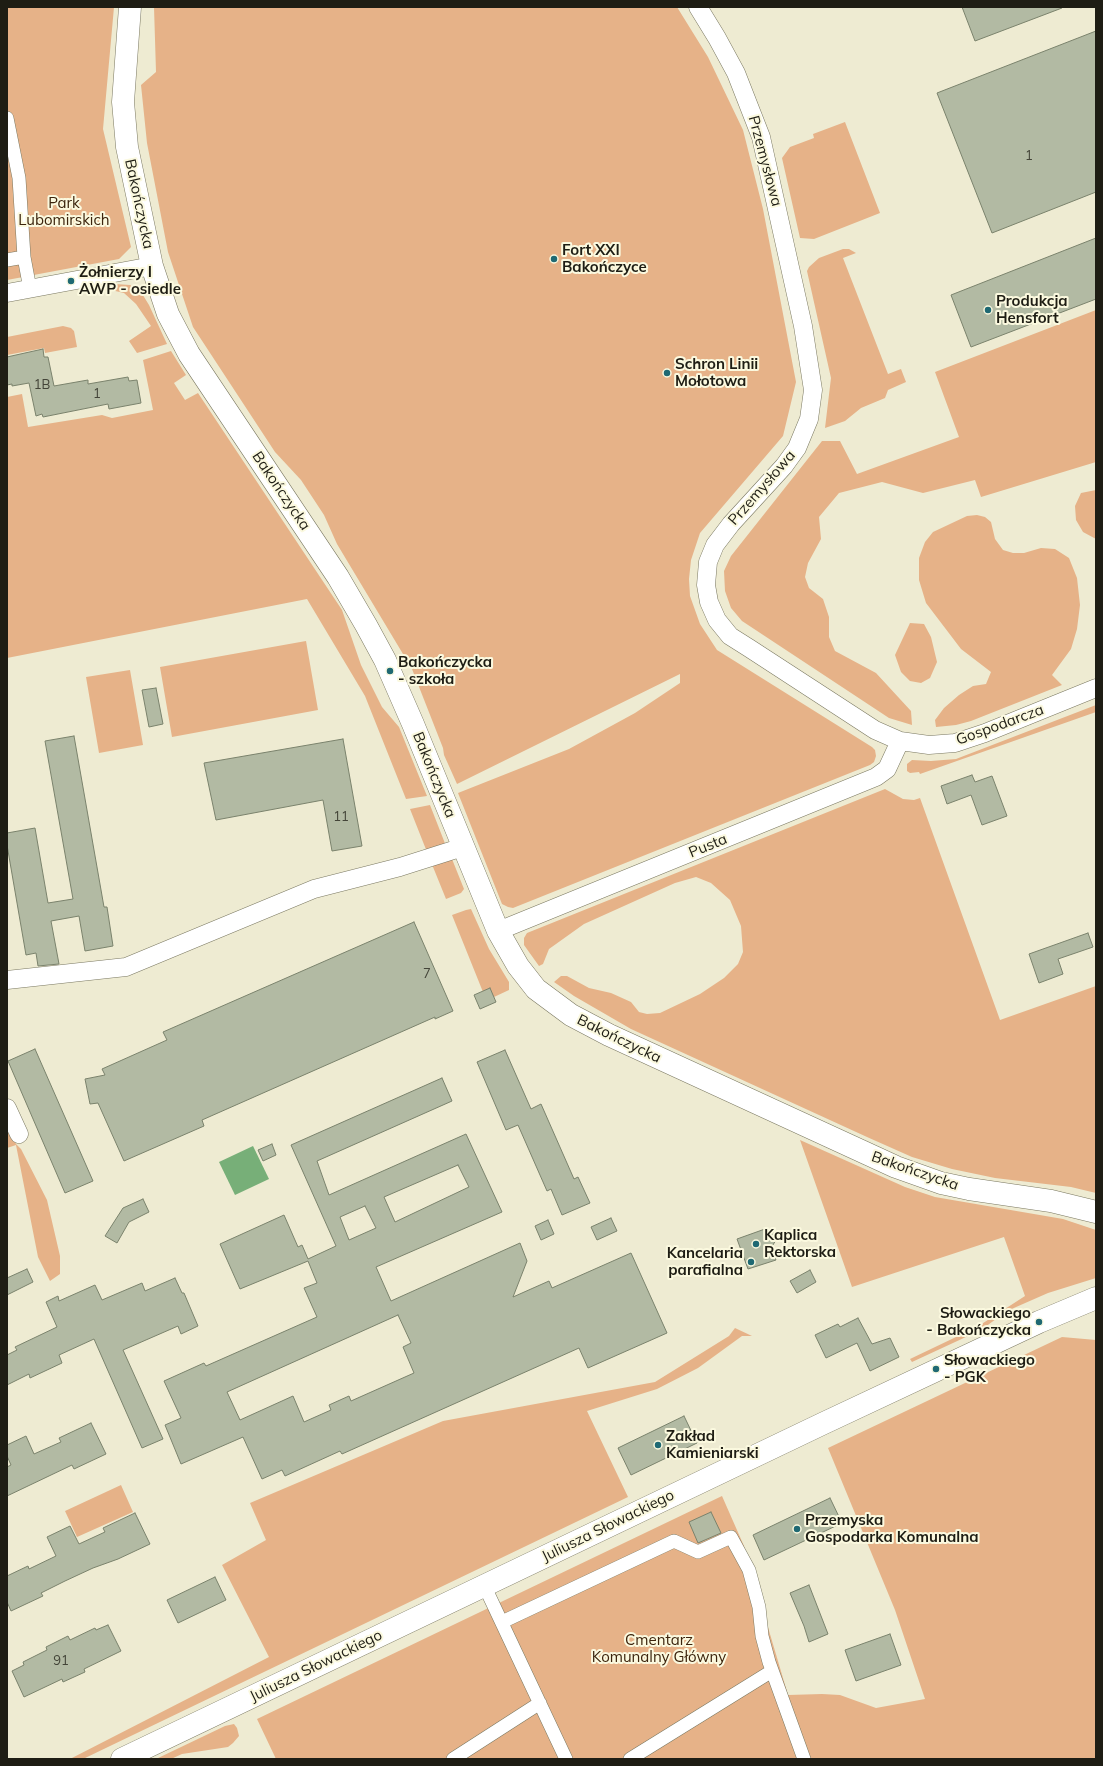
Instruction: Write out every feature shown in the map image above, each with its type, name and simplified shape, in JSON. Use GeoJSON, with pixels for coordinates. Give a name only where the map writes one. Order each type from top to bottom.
{"type":"FeatureCollection","features":[{"type":"Feature","properties":{"kind":"street","name":"Bakończycka"},"geometry":{"type":"LineString","coordinates":[[130,7],[123,102],[125,127],[139,207],[152,266],[168,314],[189,354],[338,577],[366,625],[385,660],[411,718],[498,931],[518,966],[536,989],[571,1015],[640,1050],[863,1152],[917,1175],[941,1183],[969,1189],[1051,1201],[1096,1212]]}},
{"type":"Feature","properties":{"kind":"street","name":"Przemysłowa"},"geometry":{"type":"LineString","coordinates":[[698,7],[736,73],[761,137],[804,326],[813,390],[809,419],[797,448],[715,545],[708,562],[706,585],[709,602],[717,620],[730,636],[875,730],[900,741]]}},
{"type":"Feature","properties":{"kind":"street"},"geometry":{"type":"LineString","coordinates":[[7,118],[19,178],[24,257],[30,289]]}},
{"type":"Feature","properties":{"kind":"street"},"geometry":{"type":"LineString","coordinates":[[7,260],[24,257]]}},
{"type":"Feature","properties":{"kind":"street"},"geometry":{"type":"LineString","coordinates":[[7,293],[152,266]]}},
{"type":"Feature","properties":{"kind":"street","name":"Gospodarcza"},"geometry":{"type":"LineString","coordinates":[[900,741],[929,745],[955,743],[985,733],[1096,688]]}},
{"type":"Feature","properties":{"kind":"street","name":"Pusta"},"geometry":{"type":"LineString","coordinates":[[498,931],[871,780],[887,769],[900,741]]}},
{"type":"Feature","properties":{"kind":"street"},"geometry":{"type":"LineString","coordinates":[[7,980],[126,967],[314,890],[400,867],[463,847]]}},
{"type":"Feature","properties":{"kind":"street"},"geometry":{"type":"LineString","coordinates":[[7,1108],[19,1134]]}},
{"type":"Feature","properties":{"kind":"street","name":"Juliusza Słowackiego"},"geometry":{"type":"LineString","coordinates":[[122,1759],[922,1376],[1052,1315],[1096,1298]]}},
{"type":"Feature","properties":{"kind":"street"},"geometry":{"type":"LineString","coordinates":[[502,1622],[674,1541],[698,1552],[731,1537],[749,1570],[759,1607],[762,1636],[772,1671],[804,1759]]}},
{"type":"Feature","properties":{"kind":"street"},"geometry":{"type":"LineString","coordinates":[[484,1585],[566,1759]]}},
{"type":"Feature","properties":{"kind":"street"},"geometry":{"type":"LineString","coordinates":[[630,1759],[772,1671]]}},
{"type":"Feature","properties":{"kind":"street"},"geometry":{"type":"LineString","coordinates":[[453,1759],[540,1703]]}},
{"type":"Feature","properties":{"kind":"green space","name":"Park Lubomirskich"},"geometry":{"type":"Polygon","coordinates":[[[7,7],[114,7],[103,129],[131,247],[119,259],[7,280],[7,7]]]}},
{"type":"Feature","properties":{"kind":"green space"},"geometry":{"type":"Polygon","coordinates":[[[154,7],[677,7],[708,57],[743,130],[763,209],[796,382],[783,436],[700,533],[691,560],[689,579],[690,596],[700,624],[717,650],[872,747],[875,750],[876,756],[874,762],[870,765],[513,908],[502,904],[458,793],[569,749],[635,713],[680,683],[680,674],[457,784],[444,755],[443,748],[412,669],[337,544],[324,515],[301,480],[275,452],[193,327],[168,252],[147,143],[141,85],[156,72],[154,7]]]}},
{"type":"Feature","properties":{"kind":"green space"},"geometry":{"type":"Polygon","coordinates":[[[845,122],[880,213],[814,239],[800,238],[782,158],[790,147],[814,138],[813,134],[845,122]]]}},
{"type":"Feature","properties":{"kind":"green space"},"geometry":{"type":"Polygon","coordinates":[[[843,249],[849,249],[856,253],[843,258],[888,374],[901,369],[906,382],[888,390],[885,398],[861,408],[845,421],[825,428],[831,378],[807,271],[809,267],[819,258],[843,249]]]}},
{"type":"Feature","properties":{"kind":"green space"},"geometry":{"type":"Polygon","coordinates":[[[115,284],[130,285],[141,292],[149,305],[167,344],[137,353],[129,341],[151,326],[136,304],[124,293],[111,290],[84,292],[84,290],[115,284]]]}},
{"type":"Feature","properties":{"kind":"green space"},"geometry":{"type":"Polygon","coordinates":[[[1096,310],[1096,462],[981,497],[975,480],[923,493],[882,482],[839,493],[819,517],[821,539],[808,563],[805,577],[809,588],[823,599],[829,617],[829,637],[835,651],[876,673],[911,711],[912,725],[889,718],[742,621],[731,608],[725,591],[724,571],[731,556],[822,441],[840,441],[857,474],[959,437],[935,372],[1096,310]]]}},
{"type":"Feature","properties":{"kind":"green space"},"geometry":{"type":"Polygon","coordinates":[[[63,326],[71,328],[74,331],[77,347],[45,353],[44,348],[7,355],[7,337],[63,326]]]}},
{"type":"Feature","properties":{"kind":"green space"},"geometry":{"type":"Polygon","coordinates":[[[171,351],[186,375],[174,383],[185,400],[198,393],[342,610],[361,665],[382,707],[399,727],[427,796],[406,799],[365,696],[307,599],[7,658],[7,397],[22,394],[28,427],[102,415],[112,418],[153,410],[143,360],[171,351]]]}},
{"type":"Feature","properties":{"kind":"green space"},"geometry":{"type":"Polygon","coordinates":[[[1096,490],[1096,539],[1083,532],[1076,520],[1075,506],[1081,493],[1096,490]]]}},
{"type":"Feature","properties":{"kind":"green space"},"geometry":{"type":"Polygon","coordinates":[[[977,515],[985,517],[991,522],[995,539],[1003,550],[1013,553],[1024,553],[1041,548],[1055,549],[1069,558],[1077,578],[1080,605],[1077,629],[1071,649],[1052,675],[1062,685],[971,721],[956,725],[936,727],[935,720],[944,708],[959,695],[973,686],[986,684],[991,672],[961,649],[926,603],[919,580],[919,558],[925,542],[933,532],[967,516],[977,515]]]}},
{"type":"Feature","properties":{"kind":"green space"},"geometry":{"type":"Polygon","coordinates":[[[910,623],[924,624],[931,637],[937,662],[930,678],[921,683],[910,681],[901,672],[895,655],[910,623]]]}},
{"type":"Feature","properties":{"kind":"green space"},"geometry":{"type":"Polygon","coordinates":[[[306,641],[318,710],[172,737],[160,667],[306,641]]]}},
{"type":"Feature","properties":{"kind":"green space"},"geometry":{"type":"Polygon","coordinates":[[[130,670],[143,745],[99,753],[86,677],[130,670]]]}},
{"type":"Feature","properties":{"kind":"green space"},"geometry":{"type":"Polygon","coordinates":[[[1096,705],[1096,712],[920,774],[919,772],[910,773],[907,771],[907,764],[912,760],[931,761],[956,759],[1096,705]]]}},
{"type":"Feature","properties":{"kind":"green space"},"geometry":{"type":"Polygon","coordinates":[[[885,789],[903,799],[914,800],[920,798],[1000,1020],[1096,986],[1096,1193],[1071,1187],[995,1178],[952,1169],[912,1157],[631,1029],[574,996],[554,982],[561,976],[567,976],[589,988],[611,993],[631,1002],[639,1012],[647,1014],[660,1013],[700,994],[724,978],[738,964],[743,952],[741,926],[730,900],[711,883],[696,877],[675,883],[584,924],[549,949],[543,964],[539,966],[524,945],[524,938],[527,933],[885,789]]]}},
{"type":"Feature","properties":{"kind":"green space"},"geometry":{"type":"Polygon","coordinates":[[[430,805],[446,846],[427,852],[410,809],[430,805]]]}},
{"type":"Feature","properties":{"kind":"green space"},"geometry":{"type":"Polygon","coordinates":[[[452,859],[464,889],[461,893],[446,899],[431,862],[452,859]]]}},
{"type":"Feature","properties":{"kind":"green space"},"geometry":{"type":"Polygon","coordinates":[[[471,909],[489,949],[509,982],[509,990],[494,997],[483,992],[452,915],[471,909]]]}},
{"type":"Feature","properties":{"kind":"green space"},"geometry":{"type":"Polygon","coordinates":[[[7,1124],[16,1144],[21,1149],[47,1200],[60,1256],[60,1274],[50,1281],[38,1257],[16,1145],[7,1148],[7,1124]]]}},
{"type":"Feature","properties":{"kind":"green space"},"geometry":{"type":"Polygon","coordinates":[[[800,1140],[905,1187],[935,1197],[1063,1219],[1096,1230],[1096,1278],[1048,1293],[1007,1311],[981,1330],[912,1362],[910,1359],[977,1327],[1025,1296],[1004,1237],[852,1287],[800,1140]]]}},
{"type":"Feature","properties":{"kind":"green space"},"geometry":{"type":"Polygon","coordinates":[[[735,1328],[752,1336],[742,1336],[698,1368],[657,1389],[587,1411],[628,1497],[83,1759],[70,1759],[269,1657],[222,1565],[266,1540],[250,1503],[443,1421],[655,1382],[729,1336],[735,1328]]]}},
{"type":"Feature","properties":{"kind":"green space","name":"Cmentarz Komunalny Główny"},"geometry":{"type":"Polygon","coordinates":[[[1062,1337],[1096,1340],[1096,1759],[276,1759],[257,1719],[722,1496],[744,1546],[788,1695],[840,1695],[876,1708],[925,1699],[895,1610],[828,1448],[1062,1337]]]}},
{"type":"Feature","properties":{"kind":"green space"},"geometry":{"type":"Polygon","coordinates":[[[121,1485],[133,1512],[77,1537],[65,1511],[121,1485]]]}},
{"type":"Feature","properties":{"kind":"green space"},"geometry":{"type":"Polygon","coordinates":[[[234,1724],[237,1728],[239,1736],[228,1747],[182,1754],[171,1759],[156,1759],[225,1726],[234,1724]]]}},
{"type":"Feature","properties":{"kind":"shaded area"},"geometry":{"type":"Polygon","coordinates":[[[253,1146],[269,1179],[235,1195],[219,1162],[253,1146]]]}},
{"type":"Feature","properties":{"kind":"building"},"geometry":{"type":"Polygon","coordinates":[[[962,7],[1062,7],[1062,8],[975,41],[962,7]]]}},
{"type":"Feature","properties":{"kind":"building"},"geometry":{"type":"Polygon","coordinates":[[[1096,31],[1096,192],[992,233],[937,93],[1096,31]]]}},
{"type":"Feature","properties":{"kind":"building"},"geometry":{"type":"Polygon","coordinates":[[[1096,238],[1096,299],[971,347],[951,295],[1096,238]]]}},
{"type":"Feature","properties":{"kind":"building"},"geometry":{"type":"Polygon","coordinates":[[[43,349],[44,357],[48,357],[54,386],[88,380],[88,384],[128,377],[129,381],[137,380],[141,403],[109,409],[108,404],[43,417],[42,414],[36,416],[29,383],[12,386],[12,384],[7,385],[7,357],[43,349]]]}},
{"type":"Feature","properties":{"kind":"building"},"geometry":{"type":"Polygon","coordinates":[[[156,688],[163,724],[149,727],[142,690],[156,688]]]}},
{"type":"Feature","properties":{"kind":"building"},"geometry":{"type":"Polygon","coordinates":[[[74,736],[104,907],[107,907],[113,946],[85,951],[79,916],[51,921],[59,964],[38,966],[36,953],[26,955],[7,845],[7,833],[35,828],[48,903],[73,899],[45,741],[74,736]]]}},
{"type":"Feature","properties":{"kind":"building"},"geometry":{"type":"Polygon","coordinates":[[[343,739],[362,846],[332,851],[323,800],[216,820],[204,763],[343,739]]]}},
{"type":"Feature","properties":{"kind":"building"},"geometry":{"type":"Polygon","coordinates":[[[972,775],[975,782],[992,776],[1007,816],[982,825],[971,795],[947,804],[941,786],[972,775]]]}},
{"type":"Feature","properties":{"kind":"building"},"geometry":{"type":"Polygon","coordinates":[[[414,922],[453,1011],[435,1019],[435,1017],[202,1120],[204,1126],[124,1161],[98,1103],[90,1104],[85,1079],[105,1075],[102,1069],[167,1040],[163,1032],[414,922]]]}},
{"type":"Feature","properties":{"kind":"building"},"geometry":{"type":"Polygon","coordinates":[[[1088,933],[1093,947],[1058,959],[1063,974],[1039,983],[1029,954],[1088,933]]]}},
{"type":"Feature","properties":{"kind":"building"},"geometry":{"type":"Polygon","coordinates":[[[490,988],[496,1002],[480,1009],[474,995],[490,988]]]}},
{"type":"Feature","properties":{"kind":"building"},"geometry":{"type":"Polygon","coordinates":[[[35,1049],[93,1181],[65,1193],[8,1061],[35,1049]]]}},
{"type":"Feature","properties":{"kind":"building"},"geometry":{"type":"Polygon","coordinates":[[[505,1050],[531,1109],[541,1104],[574,1179],[578,1177],[590,1203],[562,1215],[551,1189],[547,1191],[518,1125],[506,1130],[477,1062],[505,1050]]]}},
{"type":"Feature","properties":{"kind":"building"},"geometry":{"type":"Polygon","coordinates":[[[442,1078],[452,1101],[317,1161],[329,1195],[466,1134],[502,1212],[376,1267],[391,1301],[520,1243],[527,1261],[513,1297],[549,1281],[552,1288],[631,1253],[667,1333],[588,1368],[579,1348],[342,1454],[340,1451],[285,1476],[282,1470],[262,1479],[243,1437],[181,1464],[165,1425],[181,1418],[164,1381],[204,1363],[206,1366],[317,1317],[304,1288],[317,1283],[308,1261],[240,1289],[220,1244],[284,1215],[298,1247],[302,1245],[308,1259],[336,1246],[291,1145],[442,1078]],[[458,1165],[384,1197],[395,1222],[469,1187],[458,1165]],[[365,1206],[340,1217],[349,1240],[376,1228],[365,1206]],[[398,1315],[227,1392],[240,1420],[293,1396],[304,1422],[331,1410],[329,1405],[349,1396],[351,1401],[414,1373],[403,1347],[411,1343],[398,1315]]]}},
{"type":"Feature","properties":{"kind":"building"},"geometry":{"type":"Polygon","coordinates":[[[272,1144],[276,1155],[263,1161],[258,1150],[272,1144]]]}},
{"type":"Feature","properties":{"kind":"building"},"geometry":{"type":"Polygon","coordinates":[[[143,1199],[149,1212],[129,1222],[117,1243],[105,1236],[123,1208],[143,1199]]]}},
{"type":"Feature","properties":{"kind":"building"},"geometry":{"type":"Polygon","coordinates":[[[611,1218],[617,1231],[597,1240],[591,1227],[611,1218]]]}},
{"type":"Feature","properties":{"kind":"building"},"geometry":{"type":"Polygon","coordinates":[[[548,1220],[554,1234],[541,1240],[535,1226],[548,1220]]]}},
{"type":"Feature","properties":{"kind":"building","name":"Kaplica Rektorska"},"geometry":{"type":"Polygon","coordinates":[[[765,1229],[774,1233],[776,1240],[771,1248],[776,1260],[748,1269],[737,1239],[765,1229]]]}},
{"type":"Feature","properties":{"kind":"building"},"geometry":{"type":"Polygon","coordinates":[[[27,1269],[33,1282],[7,1295],[7,1278],[27,1269]]]}},
{"type":"Feature","properties":{"kind":"building"},"geometry":{"type":"Polygon","coordinates":[[[810,1270],[816,1282],[797,1293],[790,1281],[810,1270]]]}},
{"type":"Feature","properties":{"kind":"building"},"geometry":{"type":"Polygon","coordinates":[[[175,1278],[182,1293],[184,1293],[198,1326],[181,1334],[178,1326],[123,1350],[163,1439],[142,1448],[94,1339],[59,1355],[62,1363],[30,1378],[29,1374],[7,1385],[7,1355],[17,1350],[15,1347],[57,1327],[46,1302],[58,1296],[59,1301],[95,1285],[102,1300],[142,1283],[145,1291],[175,1278]]]}},
{"type":"Feature","properties":{"kind":"building"},"geometry":{"type":"Polygon","coordinates":[[[858,1318],[872,1344],[890,1338],[899,1357],[870,1371],[857,1343],[826,1358],[815,1335],[838,1324],[840,1327],[858,1318]]]}},
{"type":"Feature","properties":{"kind":"building","name":"Zakład Kamieniarski"},"geometry":{"type":"Polygon","coordinates":[[[684,1416],[697,1443],[631,1475],[618,1448],[684,1416]]]}},
{"type":"Feature","properties":{"kind":"building"},"geometry":{"type":"Polygon","coordinates":[[[91,1423],[106,1454],[74,1469],[72,1465],[7,1496],[7,1467],[11,1465],[7,1456],[7,1445],[26,1436],[34,1454],[61,1442],[59,1438],[91,1423]]]}},
{"type":"Feature","properties":{"kind":"building","name":"Przemyska Gospodarka Komunalna"},"geometry":{"type":"Polygon","coordinates":[[[830,1498],[842,1523],[764,1560],[753,1535],[830,1498]]]}},
{"type":"Feature","properties":{"kind":"building"},"geometry":{"type":"Polygon","coordinates":[[[711,1512],[721,1533],[698,1543],[689,1522],[711,1512]]]}},
{"type":"Feature","properties":{"kind":"building"},"geometry":{"type":"Polygon","coordinates":[[[135,1513],[150,1544],[65,1581],[41,1593],[43,1596],[11,1611],[7,1602],[7,1576],[28,1566],[29,1569],[56,1556],[47,1537],[70,1526],[79,1544],[105,1532],[103,1528],[135,1513]]]}},
{"type":"Feature","properties":{"kind":"building"},"geometry":{"type":"Polygon","coordinates":[[[215,1577],[226,1600],[178,1623],[167,1600],[215,1577]]]}},
{"type":"Feature","properties":{"kind":"building"},"geometry":{"type":"Polygon","coordinates":[[[809,1585],[828,1634],[809,1642],[790,1593],[809,1585]]]}},
{"type":"Feature","properties":{"kind":"building"},"geometry":{"type":"Polygon","coordinates":[[[108,1625],[121,1651],[84,1669],[85,1672],[63,1682],[62,1679],[24,1697],[12,1671],[24,1665],[23,1662],[47,1650],[46,1647],[68,1636],[70,1640],[95,1628],[96,1630],[108,1625]]]}},
{"type":"Feature","properties":{"kind":"building"},"geometry":{"type":"Polygon","coordinates":[[[890,1634],[901,1665],[856,1681],[845,1650],[890,1634]]]}},
{"type":"Feature","properties":{"kind":"place","name":"Fort XXI Bakończyce"},"geometry":{"type":"Point","coordinates":[554,259]}},
{"type":"Feature","properties":{"kind":"place","name":"Żołnierzy I AWP - osiedle"},"geometry":{"type":"Point","coordinates":[71,281]}},
{"type":"Feature","properties":{"kind":"place","name":"Produkcja Hensfort"},"geometry":{"type":"Point","coordinates":[988,310]}},
{"type":"Feature","properties":{"kind":"place","name":"Schron Linii Mołotowa"},"geometry":{"type":"Point","coordinates":[667,373]}},
{"type":"Feature","properties":{"kind":"place","name":"Bakończycka - szkoła"},"geometry":{"type":"Point","coordinates":[390,671]}},
{"type":"Feature","properties":{"kind":"place","name":"Kaplica Rektorska"},"geometry":{"type":"Point","coordinates":[756,1244]}},
{"type":"Feature","properties":{"kind":"place","name":"Kancelaria parafialna"},"geometry":{"type":"Point","coordinates":[751,1262]}},
{"type":"Feature","properties":{"kind":"place","name":"Słowackiego - Bakończycka"},"geometry":{"type":"Point","coordinates":[1039,1322]}},
{"type":"Feature","properties":{"kind":"place","name":"Słowackiego - PGK"},"geometry":{"type":"Point","coordinates":[936,1369]}},
{"type":"Feature","properties":{"kind":"place","name":"Zakład Kamieniarski"},"geometry":{"type":"Point","coordinates":[658,1445]}},
{"type":"Feature","properties":{"kind":"place","name":"Przemyska Gospodarka Komunalna"},"geometry":{"type":"Point","coordinates":[797,1529]}}]}
